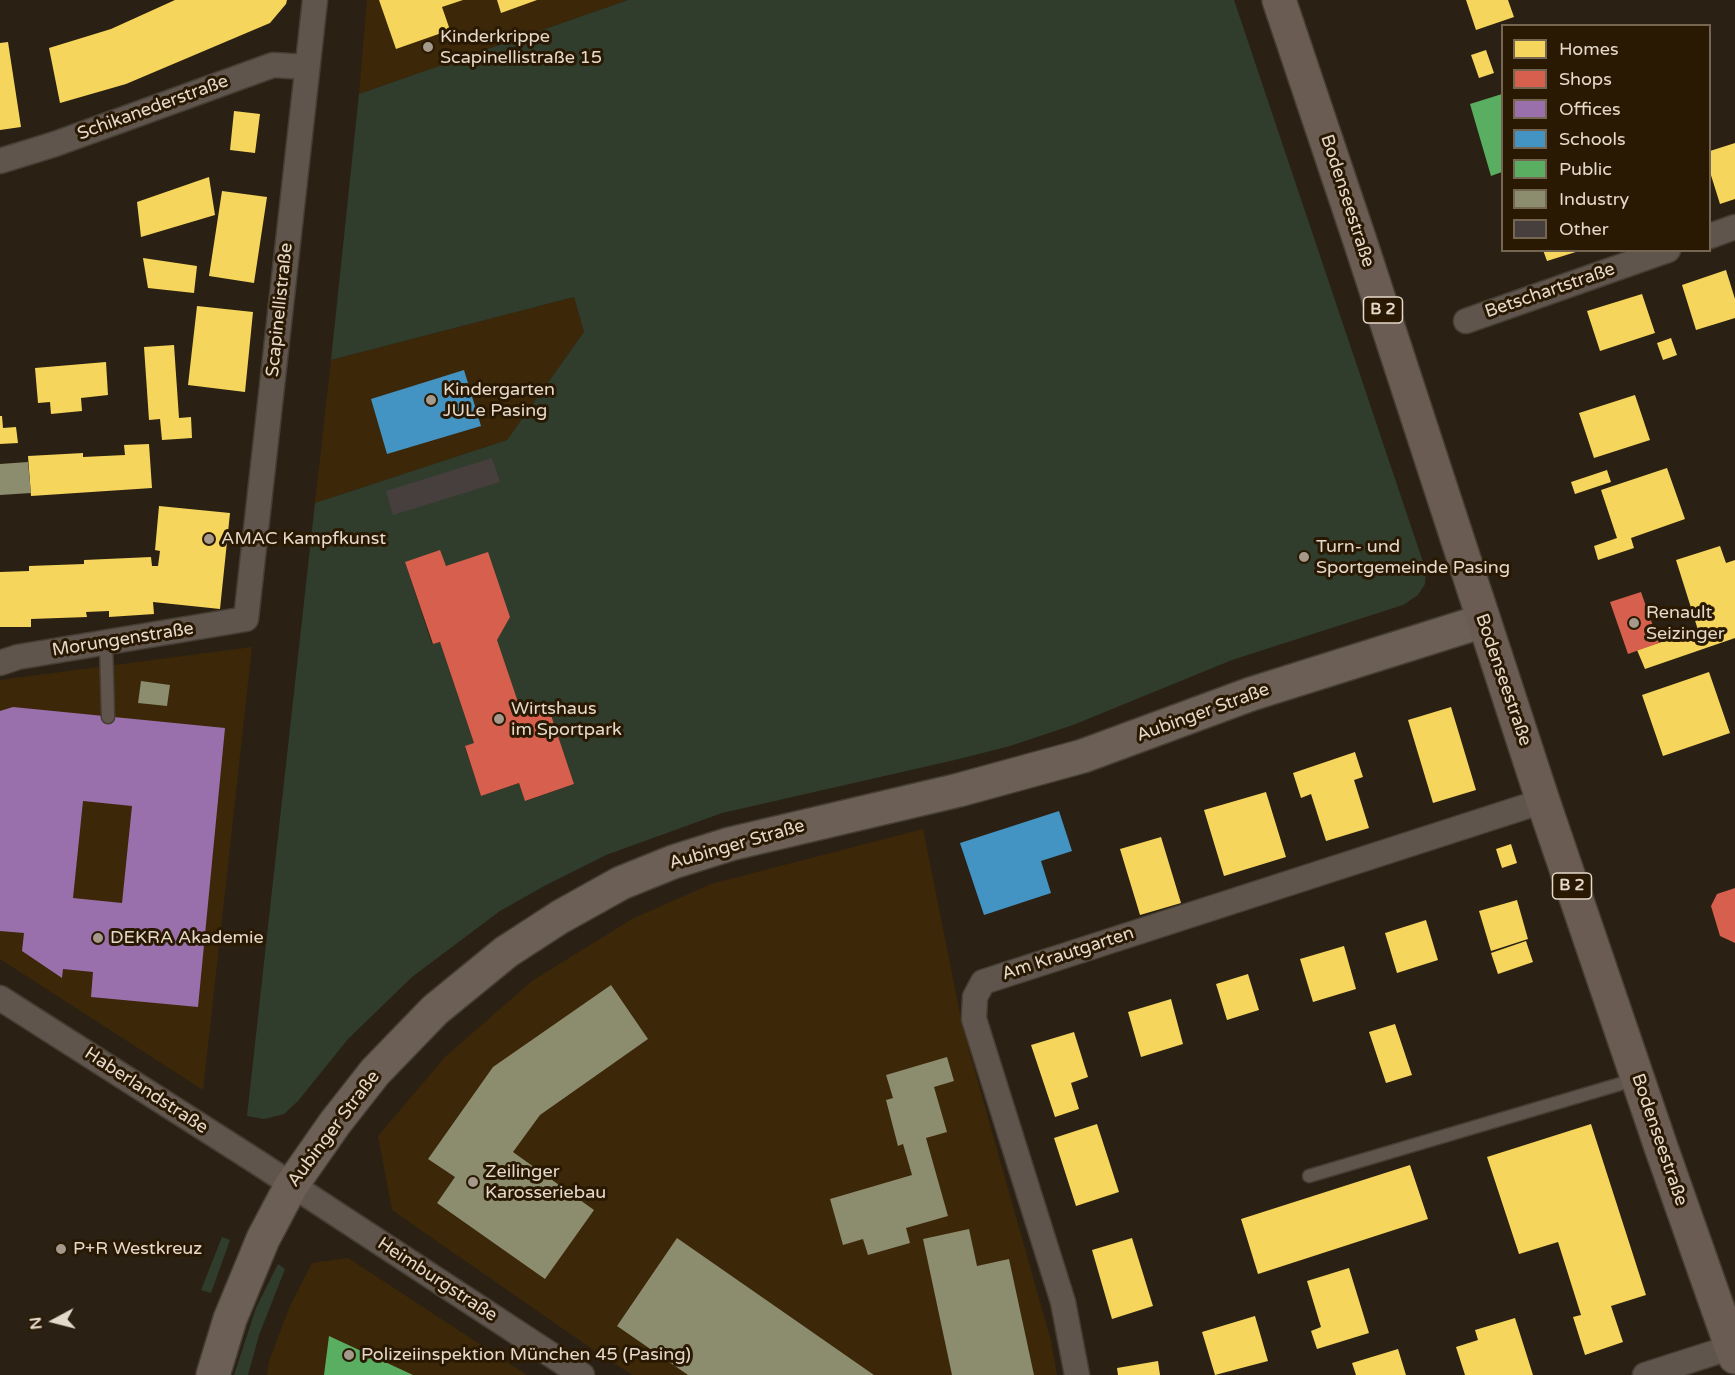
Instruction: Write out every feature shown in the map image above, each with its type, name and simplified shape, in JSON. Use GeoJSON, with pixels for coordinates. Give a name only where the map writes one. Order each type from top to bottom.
{"type":"FeatureCollection","features":[{"type":"Feature","properties":{"kind":"main road","name":"Bodenseestraße"},"geometry":{"type":"LineString","coordinates":[[1279,0],[1357,230],[1543,801],[1734,1350]]}},
{"type":"Feature","properties":{"kind":"main road","name":"Aubinger Straße"},"geometry":{"type":"LineString","coordinates":[[213,1375],[230,1319],[254,1258],[291,1186],[336,1123],[375,1072],[435,1010],[506,952],[560,917],[621,883],[673,862],[730,844],[959,790],[1083,756],[1251,694],[1483,621]]}},
{"type":"Feature","properties":{"kind":"street","name":"Scapinellistraße"},"geometry":{"type":"LineString","coordinates":[[246,619],[315,0]]}},
{"type":"Feature","properties":{"kind":"street","name":"Schikanederstraße"},"geometry":{"type":"LineString","coordinates":[[0,161],[55,144],[273,65],[307,67]]}},
{"type":"Feature","properties":{"kind":"street"},"geometry":{"type":"LineString","coordinates":[[1711,236],[1735,227]]}},
{"type":"Feature","properties":{"kind":"street","name":"Betschartstraße"},"geometry":{"type":"LineString","coordinates":[[1466,321],[1662,252]]}},
{"type":"Feature","properties":{"kind":"street","name":"Morungenstraße"},"geometry":{"type":"LineString","coordinates":[[0,663],[18,657],[246,619]]}},
{"type":"Feature","properties":{"kind":"street","name":"Am Krautgarten"},"geometry":{"type":"LineString","coordinates":[[1077,1375],[1063,1302],[974,1019],[975,998],[983,982],[1543,801]]}},
{"type":"Feature","properties":{"kind":"street","name":"Haberlandstraße"},"geometry":{"type":"LineString","coordinates":[[0,998],[163,1101],[291,1186]]}},
{"type":"Feature","properties":{"kind":"street","name":"Heimburgstraße"},"geometry":{"type":"LineString","coordinates":[[291,1186],[329,1208],[582,1375]]}},
{"type":"Feature","properties":{"kind":"street"},"geometry":{"type":"LineString","coordinates":[[1645,1375],[1734,1350]]}},
{"type":"Feature","properties":{"kind":"lane"},"geometry":{"type":"LineString","coordinates":[[106,643],[108,717]]}},
{"type":"Feature","properties":{"kind":"lane"},"geometry":{"type":"LineString","coordinates":[[1309,1176],[1638,1079]]}},
{"type":"Feature","properties":{"kind":"shaded area","name":"Kinderkrippe Scapinellistraße 15"},"geometry":{"type":"Polygon","coordinates":[[[367,0],[628,0],[359,94],[367,0]]]}},
{"type":"Feature","properties":{"kind":"shaded area","name":"Kindergarten JULe Pasing"},"geometry":{"type":"Polygon","coordinates":[[[574,297],[584,332],[507,440],[315,503],[331,360],[574,297]]]}},
{"type":"Feature","properties":{"kind":"shaded area"},"geometry":{"type":"Polygon","coordinates":[[[252,647],[203,1090],[0,959],[0,680],[252,647]]]}},
{"type":"Feature","properties":{"kind":"shaded area"},"geometry":{"type":"Polygon","coordinates":[[[923,829],[963,1029],[1051,1341],[1057,1375],[633,1375],[392,1210],[378,1136],[446,1056],[532,981],[632,919],[711,884],[923,829]]]}},
{"type":"Feature","properties":{"kind":"shaded area"},"geometry":{"type":"Polygon","coordinates":[[[348,1258],[527,1375],[267,1375],[269,1361],[290,1306],[312,1263],[348,1258]]]}},
{"type":"Feature","properties":{"kind":"green space","name":"Turn- und Sportgemeinde Pasing"},"geometry":{"type":"Polygon","coordinates":[[[628,0],[1234,0],[1426,571],[1425,584],[1418,595],[1403,605],[1232,660],[1073,725],[1010,746],[722,813],[606,855],[500,911],[412,977],[348,1039],[298,1101],[284,1114],[264,1119],[247,1116],[315,503],[507,440],[584,332],[574,297],[331,360],[359,94],[628,0]],[[405,562],[432,644],[440,642],[474,743],[465,747],[481,796],[519,783],[526,801],[574,784],[548,706],[522,714],[446,566],[405,562]]]}},
{"type":"Feature","properties":{"kind":"green space"},"geometry":{"type":"Polygon","coordinates":[[[222,1237],[230,1240],[211,1293],[201,1290],[222,1237]]]}},
{"type":"Feature","properties":{"kind":"green space"},"geometry":{"type":"Polygon","coordinates":[[[278,1264],[285,1269],[259,1335],[248,1375],[234,1375],[256,1308],[278,1264]]]}},
{"type":"Feature","properties":{"kind":"building: Homes"},"geometry":{"type":"Polygon","coordinates":[[[175,0],[287,0],[270,23],[126,84],[60,103],[49,48],[111,29],[175,0]]]}},
{"type":"Feature","properties":{"kind":"building: Homes"},"geometry":{"type":"Polygon","coordinates":[[[379,0],[463,0],[442,7],[450,30],[396,49],[379,0]]]}},
{"type":"Feature","properties":{"kind":"building: Homes"},"geometry":{"type":"Polygon","coordinates":[[[497,0],[537,0],[501,13],[497,0]]]}},
{"type":"Feature","properties":{"kind":"building: Homes"},"geometry":{"type":"Polygon","coordinates":[[[1466,0],[1508,0],[1514,17],[1476,30],[1466,0]]]}},
{"type":"Feature","properties":{"kind":"building: Homes"},"geometry":{"type":"Polygon","coordinates":[[[8,42],[21,127],[0,130],[0,43],[8,42]]]}},
{"type":"Feature","properties":{"kind":"building: Homes"},"geometry":{"type":"Polygon","coordinates":[[[1486,50],[1494,73],[1479,78],[1471,55],[1486,50]]]}},
{"type":"Feature","properties":{"kind":"building: Homes"},"geometry":{"type":"Polygon","coordinates":[[[234,111],[260,114],[255,153],[230,150],[234,111]]]}},
{"type":"Feature","properties":{"kind":"building: Homes"},"geometry":{"type":"Polygon","coordinates":[[[1735,143],[1735,199],[1720,204],[1711,175],[1711,151],[1735,143]]]}},
{"type":"Feature","properties":{"kind":"building: Homes"},"geometry":{"type":"Polygon","coordinates":[[[209,177],[215,215],[141,237],[137,202],[209,177]]]}},
{"type":"Feature","properties":{"kind":"building: Homes"},"geometry":{"type":"Polygon","coordinates":[[[222,191],[267,197],[254,283],[209,276],[222,191]]]}},
{"type":"Feature","properties":{"kind":"building: Homes"},"geometry":{"type":"Polygon","coordinates":[[[1544,252],[1576,252],[1547,261],[1544,252]]]}},
{"type":"Feature","properties":{"kind":"building: Homes"},"geometry":{"type":"Polygon","coordinates":[[[143,258],[197,266],[194,293],[148,288],[143,258]]]}},
{"type":"Feature","properties":{"kind":"building: Homes"},"geometry":{"type":"Polygon","coordinates":[[[1726,270],[1735,299],[1735,318],[1696,330],[1682,285],[1726,270]]]}},
{"type":"Feature","properties":{"kind":"building: Homes"},"geometry":{"type":"Polygon","coordinates":[[[1642,294],[1655,333],[1600,351],[1587,311],[1642,294]]]}},
{"type":"Feature","properties":{"kind":"building: Homes"},"geometry":{"type":"Polygon","coordinates":[[[197,306],[253,312],[245,392],[188,385],[197,306]]]}},
{"type":"Feature","properties":{"kind":"building: Homes"},"geometry":{"type":"Polygon","coordinates":[[[1671,338],[1677,355],[1663,360],[1657,343],[1671,338]]]}},
{"type":"Feature","properties":{"kind":"building: Homes"},"geometry":{"type":"Polygon","coordinates":[[[174,345],[179,418],[191,417],[192,438],[162,440],[160,419],[149,420],[144,347],[174,345]]]}},
{"type":"Feature","properties":{"kind":"building: Homes"},"geometry":{"type":"Polygon","coordinates":[[[106,362],[108,395],[81,398],[82,411],[51,414],[50,402],[38,403],[35,368],[106,362]]]}},
{"type":"Feature","properties":{"kind":"building: Homes"},"geometry":{"type":"Polygon","coordinates":[[[1635,395],[1650,440],[1594,458],[1579,413],[1635,395]]]}},
{"type":"Feature","properties":{"kind":"building: Homes"},"geometry":{"type":"Polygon","coordinates":[[[0,416],[2,416],[3,428],[16,427],[18,443],[0,444],[0,416]]]}},
{"type":"Feature","properties":{"kind":"building: Homes"},"geometry":{"type":"Polygon","coordinates":[[[149,444],[152,488],[31,496],[28,456],[83,453],[83,457],[125,455],[124,445],[149,444]]]}},
{"type":"Feature","properties":{"kind":"building: Homes"},"geometry":{"type":"Polygon","coordinates":[[[1667,468],[1685,519],[1631,538],[1634,548],[1598,560],[1594,546],[1617,538],[1601,490],[1667,468]]]}},
{"type":"Feature","properties":{"kind":"building: Homes"},"geometry":{"type":"Polygon","coordinates":[[[1607,470],[1611,482],[1575,494],[1571,482],[1607,470]]]}},
{"type":"Feature","properties":{"kind":"building: Homes"},"geometry":{"type":"Polygon","coordinates":[[[159,506],[230,513],[220,609],[153,602],[154,614],[109,617],[109,611],[86,612],[87,617],[31,619],[31,627],[0,627],[0,572],[29,571],[29,566],[84,564],[84,560],[151,557],[152,566],[158,566],[160,551],[155,550],[159,506]]]}},
{"type":"Feature","properties":{"kind":"building: Homes"},"geometry":{"type":"Polygon","coordinates":[[[1720,546],[1726,563],[1735,560],[1735,638],[1645,669],[1637,650],[1698,630],[1676,560],[1720,546]]]}},
{"type":"Feature","properties":{"kind":"building: Homes"},"geometry":{"type":"Polygon","coordinates":[[[1709,672],[1730,733],[1663,756],[1642,695],[1709,672]]]}},
{"type":"Feature","properties":{"kind":"building: Homes"},"geometry":{"type":"Polygon","coordinates":[[[1451,707],[1476,790],[1433,803],[1408,720],[1451,707]]]}},
{"type":"Feature","properties":{"kind":"building: Homes"},"geometry":{"type":"Polygon","coordinates":[[[1355,752],[1363,777],[1354,780],[1369,828],[1326,841],[1311,794],[1301,798],[1293,773],[1355,752]]]}},
{"type":"Feature","properties":{"kind":"building: Homes"},"geometry":{"type":"Polygon","coordinates":[[[1266,792],[1286,857],[1224,876],[1204,810],[1266,792]]]}},
{"type":"Feature","properties":{"kind":"building: Homes"},"geometry":{"type":"Polygon","coordinates":[[[1161,837],[1181,903],[1140,915],[1120,849],[1161,837]]]}},
{"type":"Feature","properties":{"kind":"building: Homes"},"geometry":{"type":"Polygon","coordinates":[[[1511,844],[1517,863],[1502,868],[1496,849],[1511,844]]]}},
{"type":"Feature","properties":{"kind":"building: Homes"},"geometry":{"type":"Polygon","coordinates":[[[1517,900],[1528,939],[1491,951],[1479,911],[1517,900]]]}},
{"type":"Feature","properties":{"kind":"building: Homes"},"geometry":{"type":"Polygon","coordinates":[[[1426,920],[1438,960],[1397,973],[1385,933],[1426,920]]]}},
{"type":"Feature","properties":{"kind":"building: Homes"},"geometry":{"type":"Polygon","coordinates":[[[1526,941],[1533,962],[1498,974],[1491,953],[1526,941]]]}},
{"type":"Feature","properties":{"kind":"building: Homes"},"geometry":{"type":"Polygon","coordinates":[[[1344,946],[1356,989],[1313,1002],[1300,959],[1344,946]]]}},
{"type":"Feature","properties":{"kind":"building: Homes"},"geometry":{"type":"Polygon","coordinates":[[[1248,974],[1259,1010],[1227,1020],[1216,984],[1248,974]]]}},
{"type":"Feature","properties":{"kind":"building: Homes"},"geometry":{"type":"Polygon","coordinates":[[[1171,999],[1183,1044],[1141,1057],[1128,1012],[1171,999]]]}},
{"type":"Feature","properties":{"kind":"building: Homes"},"geometry":{"type":"Polygon","coordinates":[[[1395,1024],[1412,1075],[1386,1083],[1369,1032],[1395,1024]]]}},
{"type":"Feature","properties":{"kind":"building: Homes"},"geometry":{"type":"Polygon","coordinates":[[[1074,1032],[1088,1077],[1071,1083],[1079,1109],[1055,1117],[1031,1045],[1074,1032]]]}},
{"type":"Feature","properties":{"kind":"building: Homes"},"geometry":{"type":"Polygon","coordinates":[[[1097,1124],[1119,1192],[1076,1206],[1054,1138],[1097,1124]]]}},
{"type":"Feature","properties":{"kind":"building: Homes"},"geometry":{"type":"Polygon","coordinates":[[[1591,1124],[1646,1295],[1611,1306],[1623,1342],[1585,1355],[1573,1317],[1581,1315],[1558,1242],[1519,1254],[1487,1157],[1591,1124]]]}},
{"type":"Feature","properties":{"kind":"building: Homes"},"geometry":{"type":"Polygon","coordinates":[[[1410,1165],[1428,1219],[1258,1274],[1241,1219],[1410,1165]]]}},
{"type":"Feature","properties":{"kind":"building: Homes"},"geometry":{"type":"Polygon","coordinates":[[[1132,1238],[1153,1306],[1112,1319],[1092,1250],[1132,1238]]]}},
{"type":"Feature","properties":{"kind":"building: Homes"},"geometry":{"type":"Polygon","coordinates":[[[1349,1268],[1369,1333],[1317,1349],[1311,1331],[1321,1327],[1307,1281],[1349,1268]]]}},
{"type":"Feature","properties":{"kind":"building: Homes"},"geometry":{"type":"Polygon","coordinates":[[[1255,1316],[1268,1361],[1215,1375],[1202,1332],[1255,1316]]]}},
{"type":"Feature","properties":{"kind":"building: Homes"},"geometry":{"type":"Polygon","coordinates":[[[1515,1318],[1533,1375],[1465,1375],[1456,1347],[1478,1340],[1475,1330],[1515,1318]]]}},
{"type":"Feature","properties":{"kind":"building: Homes"},"geometry":{"type":"Polygon","coordinates":[[[1398,1349],[1406,1375],[1356,1375],[1352,1363],[1398,1349]]]}},
{"type":"Feature","properties":{"kind":"building: Homes"},"geometry":{"type":"Polygon","coordinates":[[[1158,1361],[1160,1375],[1118,1375],[1117,1368],[1158,1361]]]}},
{"type":"Feature","properties":{"kind":"building: Shops"},"geometry":{"type":"Polygon","coordinates":[[[440,550],[446,566],[488,552],[510,617],[497,640],[522,714],[548,706],[574,784],[525,801],[519,783],[481,796],[465,746],[474,743],[440,642],[433,644],[405,562],[440,550]]]}},
{"type":"Feature","properties":{"kind":"building: Shops"},"geometry":{"type":"Polygon","coordinates":[[[1641,592],[1659,643],[1628,654],[1610,602],[1641,592]]]}},
{"type":"Feature","properties":{"kind":"building: Shops"},"geometry":{"type":"Polygon","coordinates":[[[1735,888],[1735,943],[1720,936],[1711,906],[1717,894],[1735,888]]]}},
{"type":"Feature","properties":{"kind":"building: Offices"},"geometry":{"type":"Polygon","coordinates":[[[13,707],[225,728],[198,1007],[91,997],[93,972],[63,969],[62,978],[22,951],[24,933],[0,931],[0,711],[13,707]],[[83,801],[73,898],[122,903],[132,806],[83,801]]]}},
{"type":"Feature","properties":{"kind":"building: Schools"},"geometry":{"type":"Polygon","coordinates":[[[464,370],[481,426],[387,454],[371,399],[464,370]]]}},
{"type":"Feature","properties":{"kind":"building: Schools"},"geometry":{"type":"Polygon","coordinates":[[[1059,811],[1072,851],[1041,861],[1051,893],[984,915],[960,843],[1059,811]]]}},
{"type":"Feature","properties":{"kind":"building: Public"},"geometry":{"type":"Polygon","coordinates":[[[1501,94],[1501,172],[1491,176],[1470,104],[1501,94]]]}},
{"type":"Feature","properties":{"kind":"building: Public","name":"Polizeiinspektion München 45 (Pasing)"},"geometry":{"type":"Polygon","coordinates":[[[329,1336],[413,1375],[324,1375],[329,1336]]]}},
{"type":"Feature","properties":{"kind":"building: Industry"},"geometry":{"type":"Polygon","coordinates":[[[28,462],[31,493],[0,495],[0,464],[28,462]]]}},
{"type":"Feature","properties":{"kind":"building: Industry"},"geometry":{"type":"Polygon","coordinates":[[[141,681],[170,685],[167,706],[138,703],[141,681]]]}},
{"type":"Feature","properties":{"kind":"building: Industry"},"geometry":{"type":"Polygon","coordinates":[[[611,985],[648,1039],[540,1115],[513,1152],[594,1210],[545,1279],[437,1203],[455,1177],[428,1159],[493,1067],[611,985]]]}},
{"type":"Feature","properties":{"kind":"building: Industry"},"geometry":{"type":"Polygon","coordinates":[[[947,1057],[954,1081],[934,1087],[947,1132],[926,1138],[948,1216],[906,1228],[910,1243],[868,1255],[863,1239],[843,1245],[830,1199],[912,1175],[903,1144],[898,1146],[886,1100],[893,1098],[886,1075],[947,1057]]]}},
{"type":"Feature","properties":{"kind":"building: Industry"},"geometry":{"type":"Polygon","coordinates":[[[969,1229],[977,1266],[1009,1259],[1034,1375],[952,1375],[923,1239],[969,1229]]]}},
{"type":"Feature","properties":{"kind":"building: Industry"},"geometry":{"type":"Polygon","coordinates":[[[677,1238],[874,1375],[688,1375],[617,1326],[677,1238]]]}},
{"type":"Feature","properties":{"kind":"building: Other"},"geometry":{"type":"Polygon","coordinates":[[[492,458],[500,482],[393,515],[386,491],[492,458]]]}},
{"type":"Feature","properties":{"kind":"place","name":"Kinderkrippe Scapinellistraße 15"},"geometry":{"type":"Point","coordinates":[428,47]}},
{"type":"Feature","properties":{"kind":"place","name":"Kindergarten JULe Pasing"},"geometry":{"type":"Point","coordinates":[431,400]}},
{"type":"Feature","properties":{"kind":"place","name":"AMAC Kampfkunst"},"geometry":{"type":"Point","coordinates":[209,539]}},
{"type":"Feature","properties":{"kind":"place","name":"Turn- und Sportgemeinde Pasing"},"geometry":{"type":"Point","coordinates":[1304,557]}},
{"type":"Feature","properties":{"kind":"place","name":"Renault Seizinger"},"geometry":{"type":"Point","coordinates":[1634,623]}},
{"type":"Feature","properties":{"kind":"place","name":"Wirtshaus im Sportpark"},"geometry":{"type":"Point","coordinates":[499,719]}},
{"type":"Feature","properties":{"kind":"place","name":"DEKRA Akademie"},"geometry":{"type":"Point","coordinates":[98,938]}},
{"type":"Feature","properties":{"kind":"place","name":"Zeilinger Karosseriebau"},"geometry":{"type":"Point","coordinates":[473,1182]}},
{"type":"Feature","properties":{"kind":"place","name":"P+R Westkreuz"},"geometry":{"type":"Point","coordinates":[61,1249]}},
{"type":"Feature","properties":{"kind":"place","name":"Polizeiinspektion München 45 (Pasing)"},"geometry":{"type":"Point","coordinates":[349,1355]}}]}
